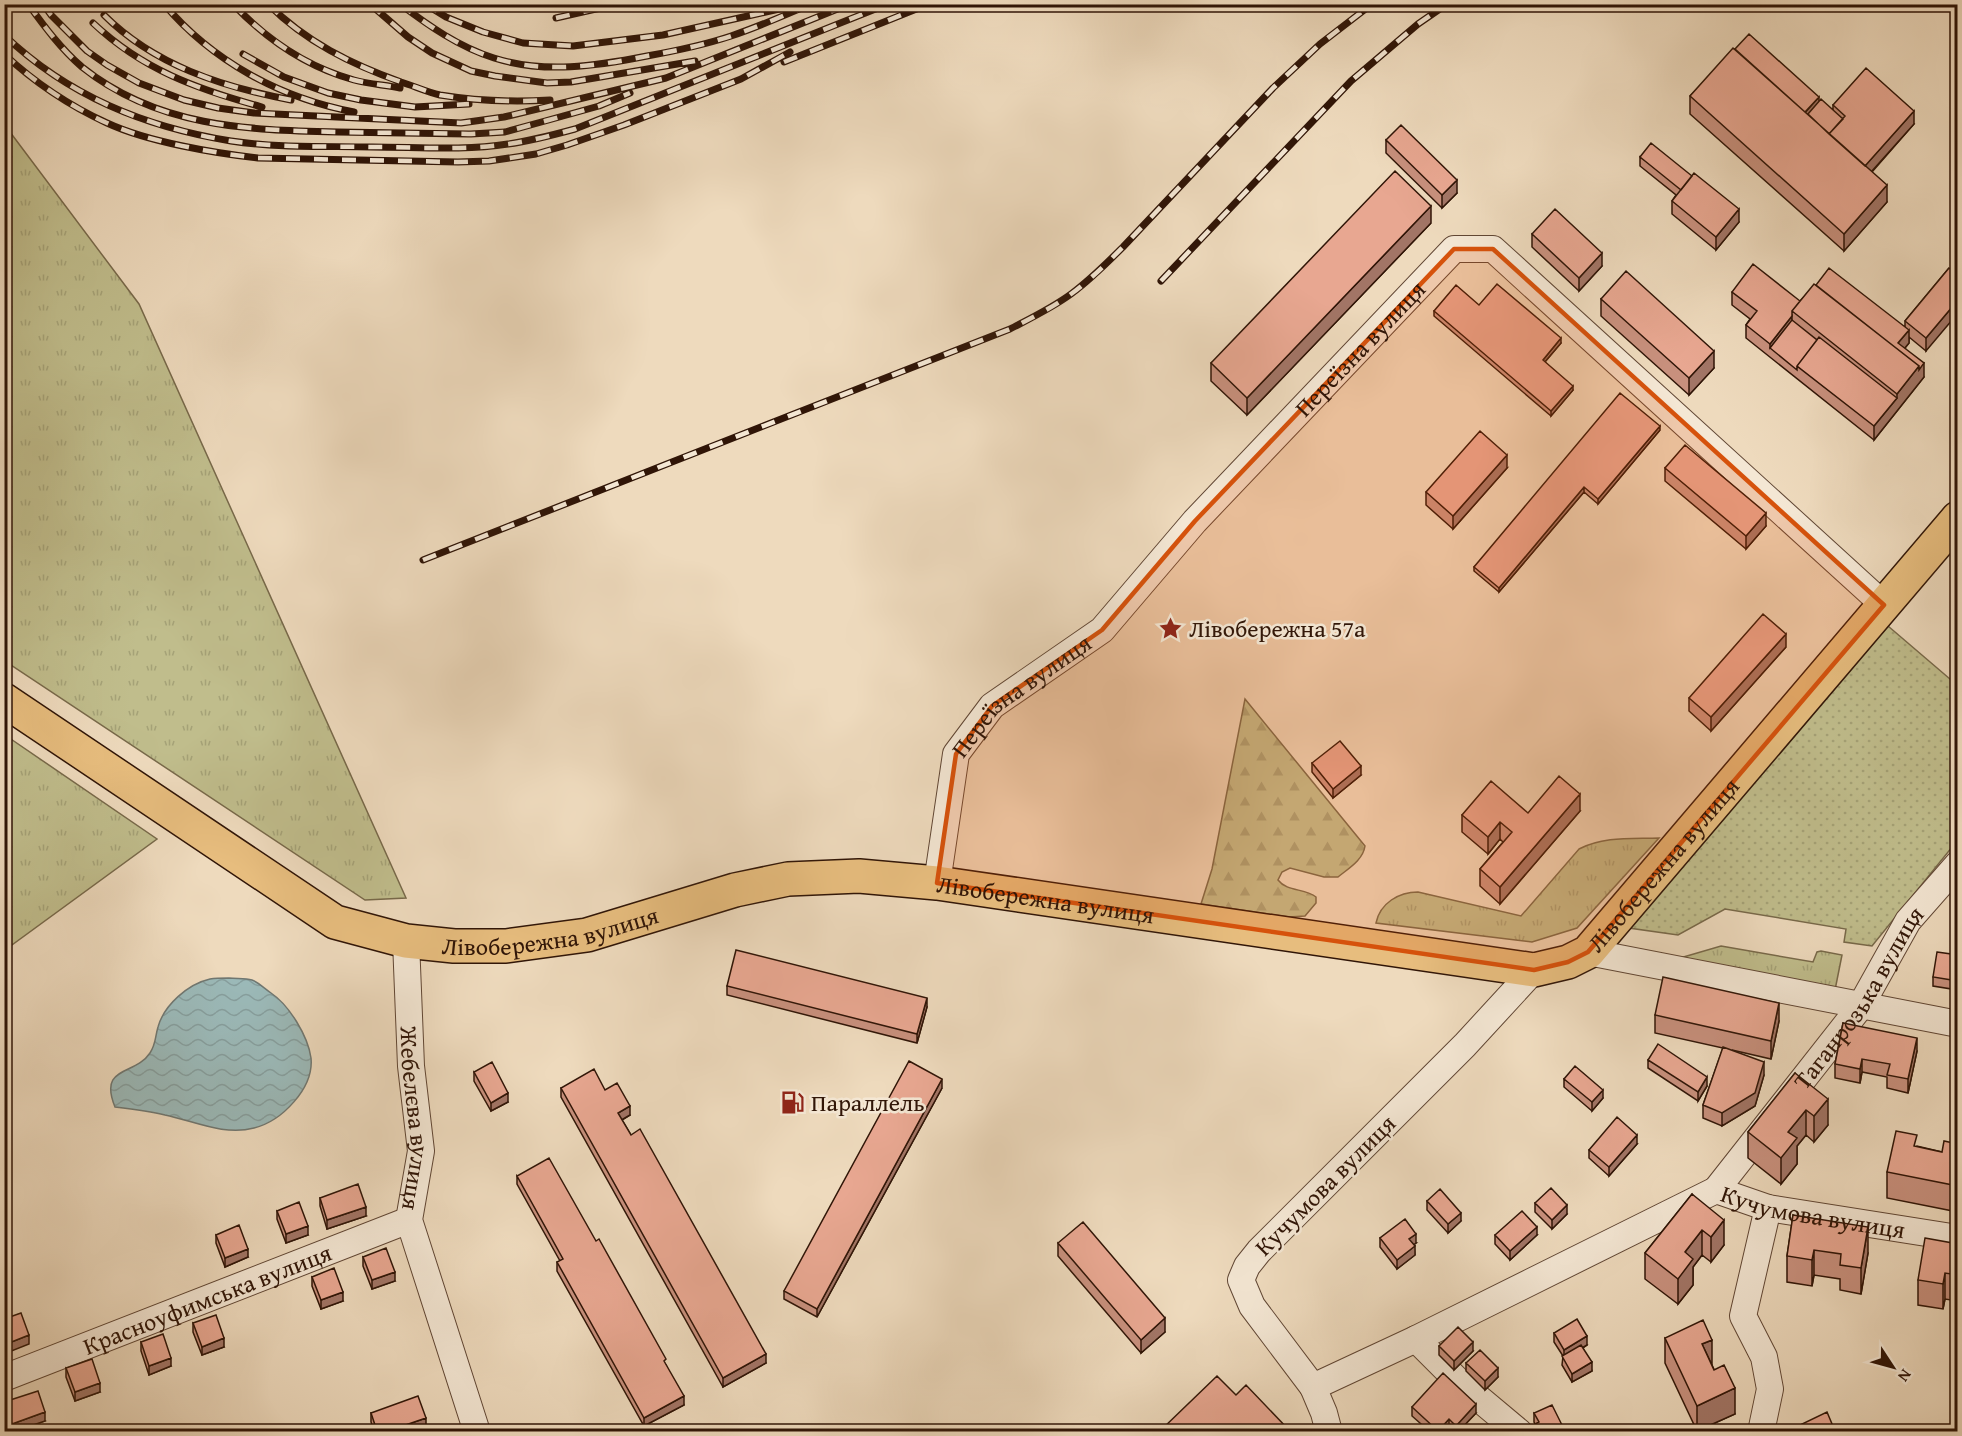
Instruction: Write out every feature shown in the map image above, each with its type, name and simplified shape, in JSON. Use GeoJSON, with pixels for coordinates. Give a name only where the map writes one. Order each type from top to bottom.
{"type":"FeatureCollection","features":[{"type":"Feature","properties":{"kind":"main road","name":"Лівобережна вулиця"},"geometry":{"type":"LineString","coordinates":[[4,700],[335,922],[406,940],[454,946],[506,945],[587,935],[735,890],[788,879],[859,876],[937,883],[1534,970],[1568,963],[1588,952],[1958,518]]}},
{"type":"Feature","properties":{"kind":"street","name":"Переїзна вулиця"},"geometry":{"type":"LineString","coordinates":[[937,883],[956,754],[992,706],[1102,630],[1195,521],[1454,249],[1493,249],[1884,605]]}},
{"type":"Feature","properties":{"kind":"street","name":"Таганрозька вулиця"},"geometry":{"type":"LineString","coordinates":[[1716,1190],[1860,1007],[1908,921],[1958,864]]}},
{"type":"Feature","properties":{"kind":"street","name":"Жебелєва вулиця"},"geometry":{"type":"LineString","coordinates":[[406,940],[411,1066],[421,1151],[409,1220],[477,1431]]}},
{"type":"Feature","properties":{"kind":"street"},"geometry":{"type":"LineString","coordinates":[[1588,952],[1860,1007],[1958,1024]]}},
{"type":"Feature","properties":{"kind":"street","name":"Кучумова вулиця"},"geometry":{"type":"LineString","coordinates":[[1534,970],[1466,1045],[1246,1266],[1241,1280],[1252,1306],[1313,1388],[1716,1190],[1768,1208],[1958,1238]]}},
{"type":"Feature","properties":{"kind":"street"},"geometry":{"type":"LineString","coordinates":[[1761,1431],[1770,1389],[1764,1357],[1743,1316],[1768,1208]]}},
{"type":"Feature","properties":{"kind":"street","name":"Красноуфимська вулиця"},"geometry":{"type":"LineString","coordinates":[[4,1378],[409,1220]]}},
{"type":"Feature","properties":{"kind":"street"},"geometry":{"type":"LineString","coordinates":[[1416,1339],[1458,1381],[1519,1431]]}},
{"type":"Feature","properties":{"kind":"street"},"geometry":{"type":"LineString","coordinates":[[1313,1388],[1329,1431]]}},
{"type":"Feature","properties":{"kind":"highlighted area"},"geometry":{"type":"Polygon","coordinates":[[[1454,249],[1493,249],[1884,605],[1588,952],[1568,962],[1534,970],[937,883],[956,754],[992,706],[1102,630],[1195,521],[1454,249]]]}},
{"type":"Feature","properties":{"kind":"green space"},"geometry":{"type":"Polygon","coordinates":[[[4,124],[139,304],[406,898],[365,900],[5,661],[4,124]]]}},
{"type":"Feature","properties":{"kind":"green space"},"geometry":{"type":"Polygon","coordinates":[[[1888,626],[1957,685],[1957,841],[1872,946],[1844,942],[1846,929],[1725,909],[1678,935],[1629,928],[1631,919],[1888,626]]]}},
{"type":"Feature","properties":{"kind":"green space"},"geometry":{"type":"Polygon","coordinates":[[[1245,699],[1365,846],[1358,860],[1338,877],[1324,877],[1290,868],[1282,872],[1278,880],[1282,884],[1316,897],[1316,903],[1305,916],[1289,917],[1201,904],[1212,869],[1245,699]]]}},
{"type":"Feature","properties":{"kind":"green space"},"geometry":{"type":"Polygon","coordinates":[[[5,735],[157,839],[4,950],[5,735]]]}},
{"type":"Feature","properties":{"kind":"green space"},"geometry":{"type":"Polygon","coordinates":[[[1659,838],[1577,928],[1532,942],[1376,923],[1378,916],[1391,900],[1404,894],[1418,892],[1521,916],[1579,849],[1608,840],[1659,838]]]}},
{"type":"Feature","properties":{"kind":"green space"},"geometry":{"type":"Polygon","coordinates":[[[1721,946],[1813,962],[1817,952],[1821,951],[1842,955],[1835,990],[1680,958],[1721,946]]]}},
{"type":"Feature","properties":{"kind":"water"},"geometry":{"type":"Polygon","coordinates":[[[229,978],[249,979],[259,984],[278,998],[302,1031],[309,1049],[311,1069],[302,1091],[294,1102],[265,1124],[243,1130],[220,1129],[140,1110],[115,1107],[111,1084],[121,1073],[136,1065],[150,1053],[161,1019],[171,1003],[185,991],[202,982],[229,978]]]}},
{"type":"Feature","properties":{"kind":"building"},"geometry":{"type":"Polygon","coordinates":[[[1749,34],[1819,97],[1805,112],[1735,49],[1749,34]]]}},
{"type":"Feature","properties":{"kind":"building"},"geometry":{"type":"Polygon","coordinates":[[[1733,48],[1887,185],[1844,234],[1690,96],[1733,48]]]}},
{"type":"Feature","properties":{"kind":"building"},"geometry":{"type":"Polygon","coordinates":[[[1866,68],[1914,111],[1865,166],[1829,134],[1845,116],[1833,105],[1866,68]]]}},
{"type":"Feature","properties":{"kind":"building"},"geometry":{"type":"Polygon","coordinates":[[[1821,99],[1843,119],[1829,134],[1808,114],[1821,99]]]}},
{"type":"Feature","properties":{"kind":"building"},"geometry":{"type":"Polygon","coordinates":[[[1401,125],[1457,180],[1442,195],[1386,140],[1401,125]]]}},
{"type":"Feature","properties":{"kind":"building"},"geometry":{"type":"Polygon","coordinates":[[[1651,143],[1692,176],[1681,190],[1640,157],[1651,143]]]}},
{"type":"Feature","properties":{"kind":"building"},"geometry":{"type":"Polygon","coordinates":[[[1395,171],[1431,206],[1247,398],[1211,363],[1395,171]]]}},
{"type":"Feature","properties":{"kind":"building"},"geometry":{"type":"Polygon","coordinates":[[[1694,173],[1739,209],[1716,237],[1672,201],[1694,173]]]}},
{"type":"Feature","properties":{"kind":"building"},"geometry":{"type":"Polygon","coordinates":[[[1555,209],[1602,253],[1579,278],[1532,234],[1555,209]]]}},
{"type":"Feature","properties":{"kind":"building"},"geometry":{"type":"Polygon","coordinates":[[[1753,264],[1800,301],[1792,311],[1792,316],[1770,344],[1746,325],[1757,311],[1732,292],[1753,264]]]}},
{"type":"Feature","properties":{"kind":"building"},"geometry":{"type":"Polygon","coordinates":[[[1829,268],[1909,330],[1898,343],[1924,363],[1919,370],[1919,366],[1816,285],[1829,268]]]}},
{"type":"Feature","properties":{"kind":"building"},"geometry":{"type":"Polygon","coordinates":[[[1949,268],[1958,275],[1958,300],[1926,338],[1905,321],[1949,268]]]}},
{"type":"Feature","properties":{"kind":"building"},"geometry":{"type":"Polygon","coordinates":[[[1626,271],[1714,351],[1689,378],[1601,299],[1626,271]]]}},
{"type":"Feature","properties":{"kind":"building"},"geometry":{"type":"Polygon","coordinates":[[[1497,284],[1561,338],[1543,360],[1573,386],[1551,411],[1434,311],[1456,285],[1479,305],[1497,284]]]}},
{"type":"Feature","properties":{"kind":"building"},"geometry":{"type":"Polygon","coordinates":[[[1814,284],[1919,366],[1897,394],[1792,311],[1814,284]]]}},
{"type":"Feature","properties":{"kind":"building"},"geometry":{"type":"Polygon","coordinates":[[[1792,320],[1817,340],[1797,366],[1797,370],[1770,348],[1792,320]]]}},
{"type":"Feature","properties":{"kind":"building"},"geometry":{"type":"Polygon","coordinates":[[[1819,337],[1897,398],[1874,426],[1797,366],[1819,337]]]}},
{"type":"Feature","properties":{"kind":"building"},"geometry":{"type":"Polygon","coordinates":[[[1620,393],[1660,426],[1598,499],[1584,487],[1499,588],[1474,567],[1620,393]]]}},
{"type":"Feature","properties":{"kind":"building"},"geometry":{"type":"Polygon","coordinates":[[[1480,431],[1507,455],[1453,516],[1426,492],[1480,431]]]}},
{"type":"Feature","properties":{"kind":"building"},"geometry":{"type":"Polygon","coordinates":[[[1685,445],[1766,513],[1746,536],[1665,468],[1685,445]]]}},
{"type":"Feature","properties":{"kind":"building"},"geometry":{"type":"Polygon","coordinates":[[[1763,614],[1786,634],[1711,717],[1689,698],[1763,614]]]}},
{"type":"Feature","properties":{"kind":"building"},"geometry":{"type":"Polygon","coordinates":[[[1958,650],[1958,660],[1953,656],[1958,650]]]}},
{"type":"Feature","properties":{"kind":"building"},"geometry":{"type":"Polygon","coordinates":[[[1340,741],[1361,766],[1333,789],[1312,763],[1340,741]]]}},
{"type":"Feature","properties":{"kind":"building"},"geometry":{"type":"Polygon","coordinates":[[[1559,776],[1580,794],[1500,887],[1480,869],[1512,832],[1500,822],[1488,837],[1462,815],[1491,781],[1528,813],[1559,776]]]}},
{"type":"Feature","properties":{"kind":"building"},"geometry":{"type":"Polygon","coordinates":[[[736,950],[927,998],[917,1034],[727,986],[736,950]]]}},
{"type":"Feature","properties":{"kind":"building"},"geometry":{"type":"Polygon","coordinates":[[[1937,952],[1958,955],[1958,981],[1933,977],[1937,952]]]}},
{"type":"Feature","properties":{"kind":"building"},"geometry":{"type":"Polygon","coordinates":[[[1663,977],[1779,1003],[1771,1041],[1655,1015],[1663,977]]]}},
{"type":"Feature","properties":{"kind":"building"},"geometry":{"type":"Polygon","coordinates":[[[1843,1023],[1917,1038],[1908,1079],[1887,1075],[1890,1064],[1862,1059],[1860,1069],[1835,1064],[1843,1023]]]}},
{"type":"Feature","properties":{"kind":"building"},"geometry":{"type":"Polygon","coordinates":[[[1658,1044],[1707,1077],[1698,1092],[1648,1060],[1658,1044]]]}},
{"type":"Feature","properties":{"kind":"building"},"geometry":{"type":"Polygon","coordinates":[[[1723,1047],[1764,1062],[1755,1093],[1722,1113],[1703,1105],[1723,1047]]]}},
{"type":"Feature","properties":{"kind":"building"},"geometry":{"type":"Polygon","coordinates":[[[909,1061],[942,1079],[817,1309],[784,1291],[909,1061]]]}},
{"type":"Feature","properties":{"kind":"building"},"geometry":{"type":"Polygon","coordinates":[[[492,1062],[508,1093],[491,1103],[474,1072],[492,1062]]]}},
{"type":"Feature","properties":{"kind":"building"},"geometry":{"type":"Polygon","coordinates":[[[1575,1066],[1603,1090],[1592,1102],[1564,1079],[1575,1066]]]}},
{"type":"Feature","properties":{"kind":"building"},"geometry":{"type":"Polygon","coordinates":[[[594,1069],[605,1090],[617,1083],[630,1106],[618,1113],[631,1135],[640,1129],[766,1354],[723,1378],[561,1088],[594,1069]]]}},
{"type":"Feature","properties":{"kind":"building"},"geometry":{"type":"Polygon","coordinates":[[[1795,1073],[1828,1099],[1814,1116],[1806,1110],[1788,1132],[1797,1138],[1781,1158],[1748,1132],[1795,1073]]]}},
{"type":"Feature","properties":{"kind":"building"},"geometry":{"type":"Polygon","coordinates":[[[1617,1117],[1637,1135],[1609,1167],[1589,1150],[1617,1117]]]}},
{"type":"Feature","properties":{"kind":"building"},"geometry":{"type":"Polygon","coordinates":[[[1896,1131],[1917,1135],[1914,1146],[1942,1152],[1944,1141],[1958,1144],[1958,1186],[1887,1172],[1896,1131]]]}},
{"type":"Feature","properties":{"kind":"building"},"geometry":{"type":"Polygon","coordinates":[[[549,1158],[596,1241],[599,1239],[684,1396],[644,1418],[557,1262],[563,1259],[517,1176],[549,1158]]]}},
{"type":"Feature","properties":{"kind":"building"},"geometry":{"type":"Polygon","coordinates":[[[358,1184],[366,1207],[327,1220],[320,1198],[358,1184]]]}},
{"type":"Feature","properties":{"kind":"building"},"geometry":{"type":"Polygon","coordinates":[[[1551,1188],[1567,1205],[1552,1220],[1535,1203],[1551,1188]]]}},
{"type":"Feature","properties":{"kind":"building"},"geometry":{"type":"Polygon","coordinates":[[[1440,1189],[1461,1213],[1448,1224],[1427,1201],[1440,1189]]]}},
{"type":"Feature","properties":{"kind":"building"},"geometry":{"type":"Polygon","coordinates":[[[1692,1194],[1724,1220],[1711,1237],[1702,1230],[1685,1252],[1693,1259],[1678,1279],[1645,1253],[1692,1194]]]}},
{"type":"Feature","properties":{"kind":"building"},"geometry":{"type":"Polygon","coordinates":[[[299,1202],[308,1226],[286,1234],[277,1211],[299,1202]]]}},
{"type":"Feature","properties":{"kind":"building"},"geometry":{"type":"Polygon","coordinates":[[[1522,1211],[1537,1227],[1510,1251],[1495,1235],[1522,1211]]]}},
{"type":"Feature","properties":{"kind":"building"},"geometry":{"type":"Polygon","coordinates":[[[1793,1215],[1868,1227],[1861,1268],[1840,1265],[1841,1254],[1814,1250],[1812,1260],[1787,1256],[1793,1215]]]}},
{"type":"Feature","properties":{"kind":"building"},"geometry":{"type":"Polygon","coordinates":[[[1405,1219],[1416,1234],[1409,1239],[1415,1246],[1397,1260],[1380,1238],[1405,1219]]]}},
{"type":"Feature","properties":{"kind":"building"},"geometry":{"type":"Polygon","coordinates":[[[1083,1222],[1165,1318],[1141,1340],[1058,1243],[1083,1222]]]}},
{"type":"Feature","properties":{"kind":"building"},"geometry":{"type":"Polygon","coordinates":[[[239,1225],[248,1249],[225,1258],[216,1235],[239,1225]]]}},
{"type":"Feature","properties":{"kind":"building"},"geometry":{"type":"Polygon","coordinates":[[[1925,1238],[1958,1244],[1958,1275],[1945,1273],[1943,1284],[1918,1280],[1925,1238]]]}},
{"type":"Feature","properties":{"kind":"building"},"geometry":{"type":"Polygon","coordinates":[[[386,1248],[395,1272],[372,1280],[363,1257],[386,1248]]]}},
{"type":"Feature","properties":{"kind":"building"},"geometry":{"type":"Polygon","coordinates":[[[334,1268],[343,1292],[321,1300],[312,1277],[334,1268]]]}},
{"type":"Feature","properties":{"kind":"building"},"geometry":{"type":"Polygon","coordinates":[[[21,1313],[29,1335],[4,1345],[4,1319],[21,1313]]]}},
{"type":"Feature","properties":{"kind":"building"},"geometry":{"type":"Polygon","coordinates":[[[216,1315],[224,1338],[202,1347],[193,1323],[216,1315]]]}},
{"type":"Feature","properties":{"kind":"building"},"geometry":{"type":"Polygon","coordinates":[[[1577,1319],[1587,1336],[1564,1350],[1554,1333],[1577,1319]]]}},
{"type":"Feature","properties":{"kind":"building"},"geometry":{"type":"Polygon","coordinates":[[[1703,1320],[1712,1340],[1702,1344],[1714,1370],[1724,1365],[1735,1388],[1697,1406],[1665,1338],[1703,1320]]]}},
{"type":"Feature","properties":{"kind":"building"},"geometry":{"type":"Polygon","coordinates":[[[1458,1327],[1473,1342],[1454,1361],[1439,1346],[1458,1327]]]}},
{"type":"Feature","properties":{"kind":"building"},"geometry":{"type":"Polygon","coordinates":[[[163,1334],[171,1358],[149,1366],[141,1342],[163,1334]]]}},
{"type":"Feature","properties":{"kind":"building"},"geometry":{"type":"Polygon","coordinates":[[[1581,1345],[1592,1362],[1572,1374],[1562,1356],[1581,1345]]]}},
{"type":"Feature","properties":{"kind":"building"},"geometry":{"type":"Polygon","coordinates":[[[1480,1350],[1498,1368],[1485,1381],[1466,1363],[1480,1350]]]}},
{"type":"Feature","properties":{"kind":"building"},"geometry":{"type":"Polygon","coordinates":[[[92,1359],[100,1383],[75,1392],[66,1368],[92,1359]]]}},
{"type":"Feature","properties":{"kind":"building"},"geometry":{"type":"Polygon","coordinates":[[[1443,1373],[1476,1404],[1456,1426],[1449,1419],[1438,1431],[1412,1407],[1443,1373]]]}},
{"type":"Feature","properties":{"kind":"building"},"geometry":{"type":"Polygon","coordinates":[[[1217,1376],[1236,1395],[1246,1385],[1287,1428],[1283,1431],[1160,1431],[1217,1376]]]}},
{"type":"Feature","properties":{"kind":"building"},"geometry":{"type":"Polygon","coordinates":[[[38,1391],[45,1412],[12,1424],[4,1402],[38,1391]]]}},
{"type":"Feature","properties":{"kind":"building"},"geometry":{"type":"Polygon","coordinates":[[[418,1396],[426,1418],[388,1431],[377,1431],[371,1413],[418,1396]]]}},
{"type":"Feature","properties":{"kind":"building"},"geometry":{"type":"Polygon","coordinates":[[[1552,1405],[1562,1425],[1548,1431],[1536,1431],[1533,1425],[1539,1422],[1534,1413],[1552,1405]]]}},
{"type":"Feature","properties":{"kind":"building"},"geometry":{"type":"Polygon","coordinates":[[[1827,1412],[1835,1431],[1806,1431],[1802,1424],[1827,1412]]]}},
{"type":"Feature","properties":{"kind":"building"},"geometry":{"type":"Polygon","coordinates":[[[337,1426],[339,1431],[320,1431],[337,1426]]]}},
{"type":"Feature","properties":{"kind":"building"},"geometry":{"type":"Polygon","coordinates":[[[1576,1426],[1578,1431],[1565,1431],[1576,1426]]]}},
{"type":"Feature","properties":{"kind":"railway"},"geometry":{"type":"LineString","coordinates":[[28,4],[74,60],[111,87],[141,102],[172,113],[236,126],[338,132],[471,134],[505,132],[599,106],[630,93]]}},
{"type":"Feature","properties":{"kind":"railway"},"geometry":{"type":"LineString","coordinates":[[43,4],[87,51],[107,65],[139,83],[184,100],[254,113],[461,123],[504,117],[666,78],[850,4]]}},
{"type":"Feature","properties":{"kind":"railway"},"geometry":{"type":"LineString","coordinates":[[164,4],[204,43],[249,74],[300,97],[354,112]]}},
{"type":"Feature","properties":{"kind":"railway"},"geometry":{"type":"LineString","coordinates":[[233,4],[273,40],[320,68],[365,83],[400,88]]}},
{"type":"Feature","properties":{"kind":"railway"},"geometry":{"type":"LineString","coordinates":[[268,4],[298,30],[330,51],[364,68],[425,91],[482,100],[550,100]]}},
{"type":"Feature","properties":{"kind":"railway"},"geometry":{"type":"LineString","coordinates":[[370,4],[408,37],[432,53],[471,71],[495,76],[547,83],[571,82],[695,61]]}},
{"type":"Feature","properties":{"kind":"railway"},"geometry":{"type":"LineString","coordinates":[[400,4],[445,35],[469,48],[513,63],[551,67],[609,63],[700,45],[771,21],[811,4]]}},
{"type":"Feature","properties":{"kind":"railway"},"geometry":{"type":"LineString","coordinates":[[425,4],[446,17],[483,32],[523,43],[573,46],[663,35],[788,7]]}},
{"type":"Feature","properties":{"kind":"railway"},"geometry":{"type":"LineString","coordinates":[[556,18],[618,4]]}},
{"type":"Feature","properties":{"kind":"railway"},"geometry":{"type":"LineString","coordinates":[[4,35],[54,75],[81,92],[138,117],[199,135],[231,141],[284,146],[457,148],[517,143],[575,129],[888,4]]}},
{"type":"Feature","properties":{"kind":"railway"},"geometry":{"type":"LineString","coordinates":[[784,62],[929,4]]}},
{"type":"Feature","properties":{"kind":"railway"},"geometry":{"type":"LineString","coordinates":[[423,560],[1010,329],[1049,308],[1085,283],[1123,247],[1273,88],[1320,44],[1372,4]]}},
{"type":"Feature","properties":{"kind":"railway"},"geometry":{"type":"LineString","coordinates":[[1161,281],[1351,81],[1418,24],[1447,4]]}},
{"type":"Feature","properties":{"kind":"railway"},"geometry":{"type":"LineString","coordinates":[[104,15],[145,48],[190,71],[215,81],[291,100]]}},
{"type":"Feature","properties":{"kind":"railway"},"geometry":{"type":"LineString","coordinates":[[93,23],[131,53],[172,76],[215,93],[262,107]]}},
{"type":"Feature","properties":{"kind":"railway"},"geometry":{"type":"LineString","coordinates":[[4,54],[40,84],[80,109],[123,130],[161,141],[258,158],[458,162],[489,161],[536,154],[567,145],[741,79],[790,52]]}},
{"type":"Feature","properties":{"kind":"railway"},"geometry":{"type":"LineString","coordinates":[[243,54],[284,77],[328,93],[415,107],[469,104]]}},
{"type":"Feature","properties":{"kind":"place","name":"Лівобережна 57а"},"geometry":{"type":"Point","coordinates":[1171,628]}},
{"type":"Feature","properties":{"kind":"place","name":"Параллель"},"geometry":{"type":"Point","coordinates":[793,1102]}}]}
